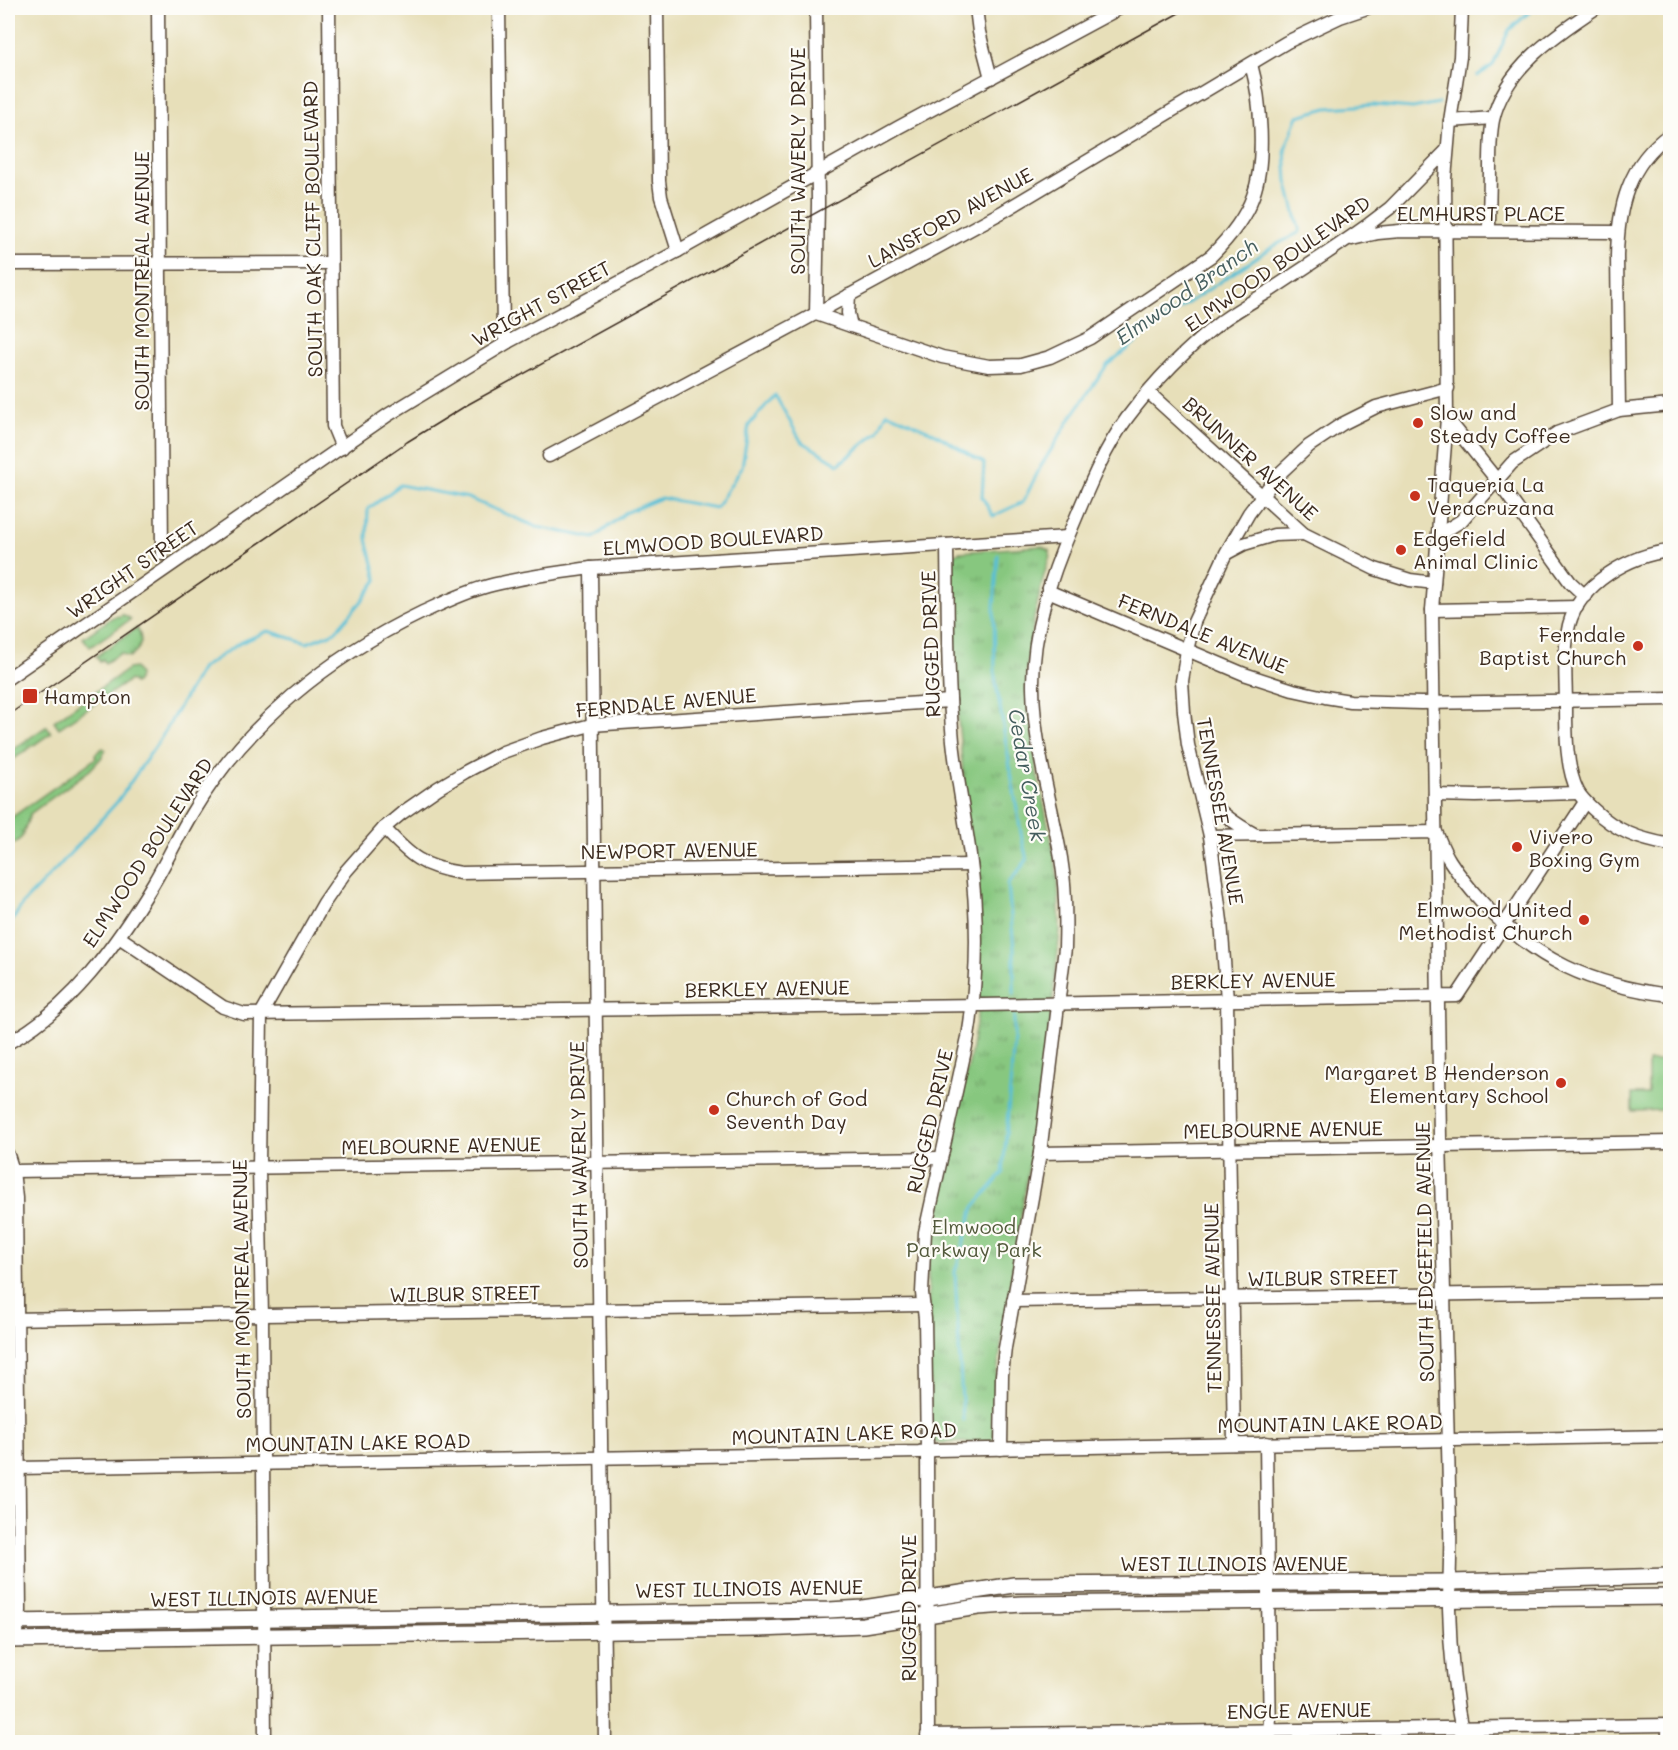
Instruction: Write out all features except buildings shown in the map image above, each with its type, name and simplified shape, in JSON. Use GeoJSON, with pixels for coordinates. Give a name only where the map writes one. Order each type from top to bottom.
{"type":"FeatureCollection","features":[{"type":"Feature","properties":{"kind":"main road","name":"WEST ILLINOIS AVENUE"},"geometry":{"type":"LineString","coordinates":[[13,1622],[829,1610],[863,1608],[1014,1585],[1451,1582],[1671,1576]]}},
{"type":"Feature","properties":{"kind":"main road"},"geometry":{"type":"LineString","coordinates":[[1620,1577],[1620,1598]]}},
{"type":"Feature","properties":{"kind":"main road"},"geometry":{"type":"LineString","coordinates":[[1098,1585],[1099,1603]]}},
{"type":"Feature","properties":{"kind":"main road","name":"WEST ILLINOIS AVENUE"},"geometry":{"type":"LineString","coordinates":[[12,1639],[759,1629],[863,1625],[1000,1605],[1671,1597]]}},
{"type":"Feature","properties":{"kind":"main road"},"geometry":{"type":"LineString","coordinates":[[759,1629],[760,1611]]}},
{"type":"Feature","properties":{"kind":"main road"},"geometry":{"type":"LineString","coordinates":[[434,1615],[435,1633]]}},
{"type":"Feature","properties":{"kind":"street","name":"SOUTH MONTREAL AVENUE"},"geometry":{"type":"LineString","coordinates":[[158,8],[162,554]]}},
{"type":"Feature","properties":{"kind":"street","name":"SOUTH OAK CLIFF BOULEVARD"},"geometry":{"type":"LineString","coordinates":[[329,8],[333,426],[342,448]]}},
{"type":"Feature","properties":{"kind":"street"},"geometry":{"type":"LineString","coordinates":[[499,8],[503,334],[508,342]]}},
{"type":"Feature","properties":{"kind":"street"},"geometry":{"type":"LineString","coordinates":[[657,8],[659,181],[661,197],[678,251]]}},
{"type":"Feature","properties":{"kind":"street","name":"SOUTH WAVERLY DRIVE"},"geometry":{"type":"LineString","coordinates":[[816,8],[818,172],[816,314]]}},
{"type":"Feature","properties":{"kind":"street"},"geometry":{"type":"LineString","coordinates":[[976,8],[979,32],[991,78]]}},
{"type":"Feature","properties":{"kind":"street","name":"WRIGHT STREET"},"geometry":{"type":"LineString","coordinates":[[8,678],[388,415],[508,342],[1120,8]]}},
{"type":"Feature","properties":{"kind":"street","name":"LANSFORD AVENUE"},"geometry":{"type":"LineString","coordinates":[[549,456],[1004,211],[1287,42],[1340,17],[1367,8]]}},
{"type":"Feature","properties":{"kind":"street","name":"SOUTH EDGEFIELD AVENUE"},"geometry":{"type":"LineString","coordinates":[[1462,8],[1460,57],[1450,122],[1445,179],[1448,388],[1432,610],[1450,1599],[1453,1663],[1464,1743]]}},
{"type":"Feature","properties":{"kind":"street"},"geometry":{"type":"LineString","coordinates":[[1489,231],[1493,118],[1503,94],[1516,73],[1539,51],[1596,8]]}},
{"type":"Feature","properties":{"kind":"street"},"geometry":{"type":"LineString","coordinates":[[816,314],[942,357],[989,366],[1021,365],[1050,357],[1090,338],[1211,256],[1228,239],[1242,218],[1253,196],[1259,174],[1258,89],[1251,64]]}},
{"type":"Feature","properties":{"kind":"street"},"geometry":{"type":"LineString","coordinates":[[1450,122],[1493,118]]}},
{"type":"Feature","properties":{"kind":"street"},"geometry":{"type":"LineString","coordinates":[[1619,410],[1617,232],[1622,204],[1638,167],[1671,134]]}},
{"type":"Feature","properties":{"kind":"street","name":"ELMWOOD BOULEVARD"},"geometry":{"type":"LineString","coordinates":[[8,1043],[48,1016],[89,976],[119,937],[153,884],[193,812],[218,775],[260,726],[305,685],[363,643],[452,598],[487,586],[534,576],[591,568],[1067,537],[1097,470],[1127,418],[1184,354],[1223,321],[1345,241],[1390,208],[1447,150]]}},
{"type":"Feature","properties":{"kind":"street","name":"ELMHURST PLACE"},"geometry":{"type":"LineString","coordinates":[[1345,241],[1400,231],[1617,232]]}},
{"type":"Feature","properties":{"kind":"street"},"geometry":{"type":"LineString","coordinates":[[8,264],[331,263]]}},
{"type":"Feature","properties":{"kind":"street"},"geometry":{"type":"LineString","coordinates":[[849,294],[848,313],[851,326]]}},
{"type":"Feature","properties":{"kind":"street","name":"TENNESSEE AVENUE"},"geometry":{"type":"LineString","coordinates":[[1233,1444],[1227,1000],[1221,921],[1210,836],[1188,746],[1184,712],[1182,681],[1187,650],[1194,622],[1226,553],[1249,513],[1278,475],[1309,446],[1342,424],[1376,407],[1448,388]]}},
{"type":"Feature","properties":{"kind":"street","name":"BRUNNER AVENUE"},"geometry":{"type":"LineString","coordinates":[[1148,392],[1304,534],[1375,569],[1410,580],[1434,582]]}},
{"type":"Feature","properties":{"kind":"street"},"geometry":{"type":"LineString","coordinates":[[1438,535],[1461,521],[1512,463],[1557,433],[1619,410],[1671,405]]}},
{"type":"Feature","properties":{"kind":"street"},"geometry":{"type":"LineString","coordinates":[[1447,418],[1496,479],[1570,582],[1585,596]]}},
{"type":"Feature","properties":{"kind":"street"},"geometry":{"type":"LineString","coordinates":[[1226,553],[1244,544],[1274,535],[1304,534]]}},
{"type":"Feature","properties":{"kind":"street"},"geometry":{"type":"LineString","coordinates":[[1001,1449],[1002,1375],[1040,1153],[1065,948],[1064,883],[1042,770],[1033,689],[1038,625],[1067,537]]}},
{"type":"Feature","properties":{"kind":"street","name":"RUGGED DRIVE"},"geometry":{"type":"LineString","coordinates":[[928,1739],[927,1451],[923,1305],[925,1232],[969,1037],[973,1005],[975,934],[971,866],[958,784],[950,701],[947,545]]}},
{"type":"Feature","properties":{"kind":"street"},"geometry":{"type":"LineString","coordinates":[[1671,551],[1635,560],[1600,581],[1577,607],[1570,623],[1566,642],[1568,750],[1573,778],[1582,797],[1605,820],[1623,831],[1644,840],[1671,845]]}},
{"type":"Feature","properties":{"kind":"street","name":"SOUTH WAVERLY DRIVE"},"geometry":{"type":"LineString","coordinates":[[591,568],[591,726],[595,871],[605,1743]]}},
{"type":"Feature","properties":{"kind":"street","name":"FERNDALE AVENUE"},"geometry":{"type":"LineString","coordinates":[[1048,591],[1244,674],[1325,697],[1376,703],[1671,699]]}},
{"type":"Feature","properties":{"kind":"street"},"geometry":{"type":"LineString","coordinates":[[1432,610],[1577,607]]}},
{"type":"Feature","properties":{"kind":"street","name":"FERNDALE AVENUE"},"geometry":{"type":"LineString","coordinates":[[261,1014],[324,903],[346,871],[384,828],[438,788],[503,752],[542,738],[591,726],[950,701]]}},
{"type":"Feature","properties":{"kind":"street"},"geometry":{"type":"LineString","coordinates":[[1201,793],[1220,813],[1257,836]]}},
{"type":"Feature","properties":{"kind":"street"},"geometry":{"type":"LineString","coordinates":[[1435,795],[1582,797]]}},
{"type":"Feature","properties":{"kind":"street"},"geometry":{"type":"LineString","coordinates":[[1439,997],[1457,996],[1582,797]]}},
{"type":"Feature","properties":{"kind":"street","name":"NEWPORT AVENUE"},"geometry":{"type":"LineString","coordinates":[[384,828],[404,849],[421,862],[440,870],[461,873],[971,866]]}},
{"type":"Feature","properties":{"kind":"street"},"geometry":{"type":"LineString","coordinates":[[1210,836],[1436,832]]}},
{"type":"Feature","properties":{"kind":"street","name":"SOUTH EDGEFIELD AVENUE"},"geometry":{"type":"LineString","coordinates":[[1436,832],[1450,861],[1473,892],[1503,925]]}},
{"type":"Feature","properties":{"kind":"street"},"geometry":{"type":"LineString","coordinates":[[1503,925],[1542,955],[1575,972],[1643,992],[1671,994]]}},
{"type":"Feature","properties":{"kind":"street","name":"BERKLEY AVENUE"},"geometry":{"type":"LineString","coordinates":[[119,937],[223,1007],[244,1014],[1439,997]]}},
{"type":"Feature","properties":{"kind":"street","name":"SOUTH MONTREAL AVENUE"},"geometry":{"type":"LineString","coordinates":[[261,1014],[259,1167],[265,1743]]}},
{"type":"Feature","properties":{"kind":"street","name":"MELBOURNE AVENUE"},"geometry":{"type":"LineString","coordinates":[[1040,1153],[1671,1142]]}},
{"type":"Feature","properties":{"kind":"street"},"geometry":{"type":"LineString","coordinates":[[8,1155],[14,1171],[16,1198],[12,1319],[13,1449],[18,1468],[12,1639]]}},
{"type":"Feature","properties":{"kind":"street","name":"MELBOURNE AVENUE"},"geometry":{"type":"LineString","coordinates":[[14,1171],[940,1158]]}},
{"type":"Feature","properties":{"kind":"street","name":"WILBUR STREET"},"geometry":{"type":"LineString","coordinates":[[1013,1301],[1671,1291]]}},
{"type":"Feature","properties":{"kind":"street","name":"WILBUR STREET"},"geometry":{"type":"LineString","coordinates":[[12,1319],[923,1305]]}},
{"type":"Feature","properties":{"kind":"street","name":"MOUNTAIN LAKE ROAD"},"geometry":{"type":"LineString","coordinates":[[18,1468],[1671,1436]]}},
{"type":"Feature","properties":{"kind":"street"},"geometry":{"type":"LineString","coordinates":[[1266,1443],[1270,1736]]}},
{"type":"Feature","properties":{"kind":"street"},"geometry":{"type":"LineString","coordinates":[[1667,1743],[1670,1725]]}},
{"type":"Feature","properties":{"kind":"street","name":"ENGLE AVENUE"},"geometry":{"type":"LineString","coordinates":[[928,1739],[1270,1736],[1461,1727],[1670,1725]]}},
{"type":"Feature","properties":{"kind":"green space","name":"Elmwood Parkway Park"},"geometry":{"type":"Polygon","coordinates":[[[1041,546],[1050,551],[1050,556],[1034,618],[1026,673],[1037,773],[1058,881],[1060,930],[1050,1026],[996,1380],[995,1436],[992,1441],[988,1442],[936,1443],[931,1439],[928,1273],[930,1231],[943,1164],[970,1059],[978,1011],[964,783],[953,665],[952,559],[959,552],[1041,546]]]}},
{"type":"Feature","properties":{"kind":"green space"},"geometry":{"type":"Polygon","coordinates":[[[122,614],[131,619],[90,647],[83,638],[113,617],[122,614]]]}},
{"type":"Feature","properties":{"kind":"green space"},"geometry":{"type":"Polygon","coordinates":[[[137,628],[141,641],[139,648],[133,654],[129,657],[121,653],[105,663],[103,659],[100,662],[96,656],[137,628]]]}},
{"type":"Feature","properties":{"kind":"green space"},"geometry":{"type":"Polygon","coordinates":[[[135,668],[139,675],[137,682],[134,684],[130,680],[59,728],[54,721],[128,669],[135,668]]]}},
{"type":"Feature","properties":{"kind":"green space"},"geometry":{"type":"Polygon","coordinates":[[[47,726],[51,733],[8,763],[8,753],[47,726]]]}},
{"type":"Feature","properties":{"kind":"green space"},"geometry":{"type":"Polygon","coordinates":[[[103,748],[106,750],[90,770],[30,814],[22,837],[14,844],[8,843],[8,820],[96,758],[95,754],[103,748]]]}},
{"type":"Feature","properties":{"kind":"green space"},"geometry":{"type":"Polygon","coordinates":[[[1648,1061],[1670,1061],[1670,1110],[1632,1111],[1632,1094],[1648,1094],[1648,1061]]]}},
{"type":"Feature","properties":{"kind":"waterway","name":"Elmwood Branch"},"geometry":{"type":"LineString","coordinates":[[1477,76],[1493,65],[1509,30],[1534,8]]}},
{"type":"Feature","properties":{"kind":"waterway","name":"Elmwood Branch"},"geometry":{"type":"LineString","coordinates":[[8,928],[23,903],[117,802],[161,738],[202,668],[240,643],[268,631],[307,643],[335,632],[377,580],[367,539],[368,509],[400,485],[468,498],[537,527],[594,538],[625,513],[661,498],[716,508],[742,467],[749,425],[775,395],[801,441],[839,464],[878,432],[887,412],[934,433],[984,463],[982,497],[993,516],[1023,502],[1041,466],[1107,365],[1167,317],[1274,246],[1300,232],[1287,181],[1285,149],[1298,116],[1327,108],[1373,105],[1413,108],[1438,103]]}},
{"type":"Feature","properties":{"kind":"waterway","name":"Cedar Creek"},"geometry":{"type":"LineString","coordinates":[[998,555],[994,606],[995,677],[1027,860],[1008,884],[1014,949],[1014,994]]}},
{"type":"Feature","properties":{"kind":"waterway","name":"Cedar Creek"},"geometry":{"type":"LineString","coordinates":[[963,1420],[955,1272],[974,1207],[1003,1173],[1014,1016]]}},
{"type":"Feature","properties":{"kind":"tram line"},"geometry":{"type":"LineString","coordinates":[[8,715],[407,442],[467,405],[1188,8]]}},
{"type":"Feature","properties":{"kind":"place","name":"Slow and Steady Coffee"},"geometry":{"type":"Point","coordinates":[1418,423]}},
{"type":"Feature","properties":{"kind":"place","name":"Taqueria La Veracruzana"},"geometry":{"type":"Point","coordinates":[1415,496]}},
{"type":"Feature","properties":{"kind":"place","name":"Edgefield Animal Clinic"},"geometry":{"type":"Point","coordinates":[1401,550]}},
{"type":"Feature","properties":{"kind":"place","name":"Ferndale Baptist Church"},"geometry":{"type":"Point","coordinates":[1638,646]}},
{"type":"Feature","properties":{"kind":"place","name":"Hampton"},"geometry":{"type":"Point","coordinates":[30,696]}},
{"type":"Feature","properties":{"kind":"place","name":"Vivero Boxing Gym"},"geometry":{"type":"Point","coordinates":[1517,847]}},
{"type":"Feature","properties":{"kind":"place","name":"Elmwood United Methodist Church"},"geometry":{"type":"Point","coordinates":[1584,920]}},
{"type":"Feature","properties":{"kind":"place","name":"Margaret B Henderson Elementary School"},"geometry":{"type":"Point","coordinates":[1561,1083]}},
{"type":"Feature","properties":{"kind":"place","name":"Church of God Seventh Day"},"geometry":{"type":"Point","coordinates":[714,1110]}}]}
